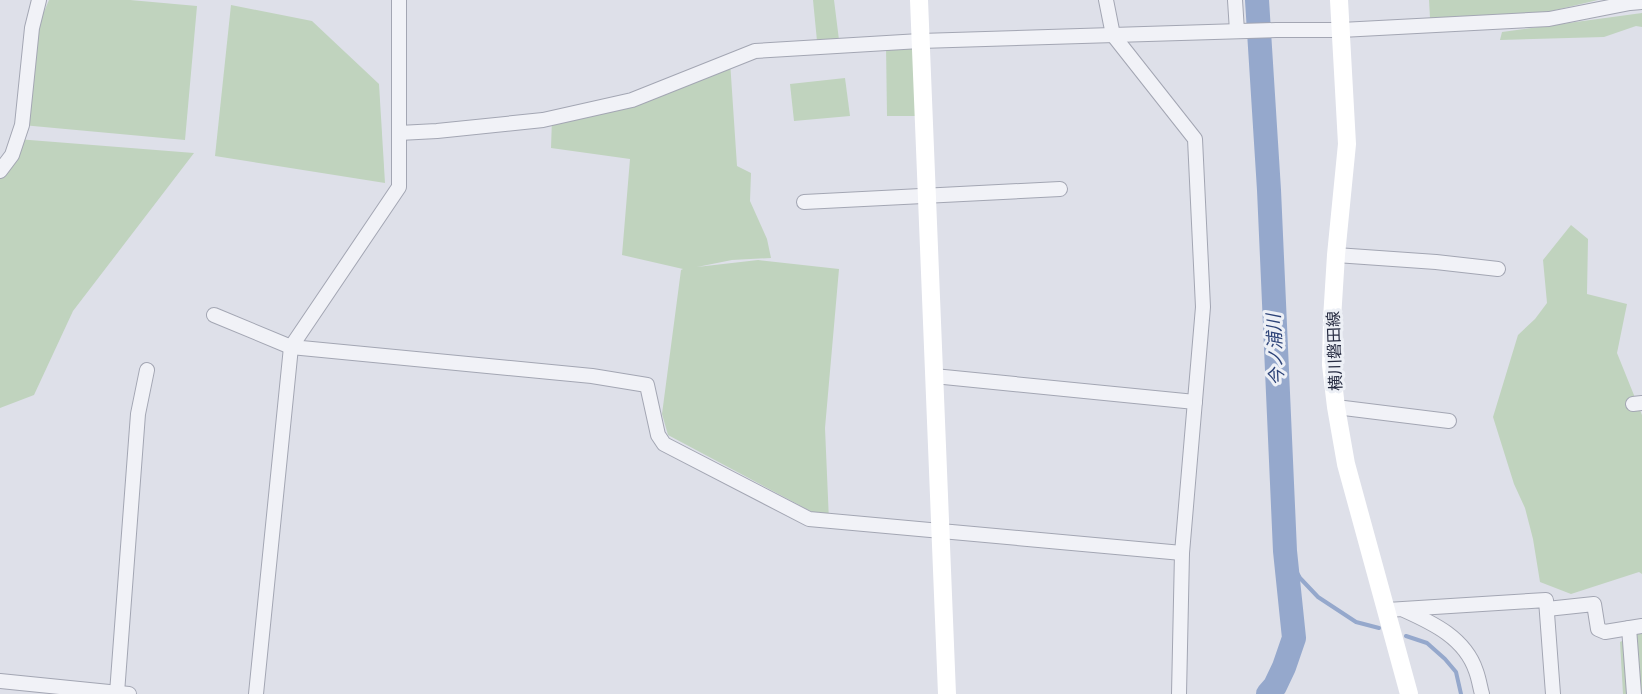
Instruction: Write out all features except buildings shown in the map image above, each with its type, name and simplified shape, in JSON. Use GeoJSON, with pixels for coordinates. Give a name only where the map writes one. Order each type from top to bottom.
{"type":"FeatureCollection","features":[{"type":"Feature","properties":{"kind":"main road"},"geometry":{"type":"LineString","coordinates":[[919,0],[947,694]]}},
{"type":"Feature","properties":{"kind":"main road","name":"横川磐田線"},"geometry":{"type":"LineString","coordinates":[[1339,0],[1347,144],[1336,255],[1331,365],[1346,464],[1394,610],[1410,694]]}},
{"type":"Feature","properties":{"kind":"street"},"geometry":{"type":"LineString","coordinates":[[0,171],[12,155],[22,125],[32,28],[39,0]]}},
{"type":"Feature","properties":{"kind":"street"},"geometry":{"type":"LineString","coordinates":[[256,694],[291,347],[399,187],[399,0]]}},
{"type":"Feature","properties":{"kind":"street"},"geometry":{"type":"LineString","coordinates":[[1106,0],[1113,35],[1195,139],[1203,307],[1182,553],[1179,694]]}},
{"type":"Feature","properties":{"kind":"street"},"geometry":{"type":"LineString","coordinates":[[1234,0],[1238,31]]}},
{"type":"Feature","properties":{"kind":"street"},"geometry":{"type":"LineString","coordinates":[[399,133],[543,120],[632,100],[755,51],[920,41],[1341,30],[1549,19],[1642,2]]}},
{"type":"Feature","properties":{"kind":"street"},"geometry":{"type":"LineString","coordinates":[[804,202],[1060,189]]}},
{"type":"Feature","properties":{"kind":"street"},"geometry":{"type":"LineString","coordinates":[[1336,255],[1498,269]]}},
{"type":"Feature","properties":{"kind":"street"},"geometry":{"type":"LineString","coordinates":[[214,315],[291,347],[592,376],[647,384],[658,435],[664,444],[809,519],[1182,553]]}},
{"type":"Feature","properties":{"kind":"street"},"geometry":{"type":"LineString","coordinates":[[0,681],[123,693],[138,414],[147,370]]}},
{"type":"Feature","properties":{"kind":"street"},"geometry":{"type":"LineString","coordinates":[[934,376],[1195,402]]}},
{"type":"Feature","properties":{"kind":"street"},"geometry":{"type":"LineString","coordinates":[[1336,407],[1449,421]]}},
{"type":"Feature","properties":{"kind":"street"},"geometry":{"type":"LineString","coordinates":[[1394,610],[1546,600],[1553,694]]}},
{"type":"Feature","properties":{"kind":"street"},"geometry":{"type":"LineString","coordinates":[[1547,609],[1594,604],[1598,629],[1605,632],[1636,627],[1634,694]]}},
{"type":"Feature","properties":{"kind":"street"},"geometry":{"type":"LineString","coordinates":[[1394,610],[1430,622],[1449,634],[1466,652],[1476,670],[1482,694]]}},
{"type":"Feature","properties":{"kind":"green space"},"geometry":{"type":"Polygon","coordinates":[[[49,0],[130,0],[197,6],[185,140],[22,125],[30,44],[49,0]]]}},
{"type":"Feature","properties":{"kind":"green space"},"geometry":{"type":"Polygon","coordinates":[[[813,0],[834,0],[839,40],[817,41],[813,0]]]}},
{"type":"Feature","properties":{"kind":"green space"},"geometry":{"type":"Polygon","coordinates":[[[1429,0],[1598,0],[1547,12],[1430,18],[1429,0]]]}},
{"type":"Feature","properties":{"kind":"green space"},"geometry":{"type":"Polygon","coordinates":[[[231,5],[312,21],[379,84],[385,183],[215,156],[231,5]]]}},
{"type":"Feature","properties":{"kind":"green space"},"geometry":{"type":"Polygon","coordinates":[[[1642,13],[1642,27],[1636,26],[1604,37],[1500,40],[1502,32],[1642,13]]]}},
{"type":"Feature","properties":{"kind":"green space"},"geometry":{"type":"Polygon","coordinates":[[[918,43],[921,116],[887,116],[886,45],[918,43]]]}},
{"type":"Feature","properties":{"kind":"green space"},"geometry":{"type":"Polygon","coordinates":[[[730,61],[737,166],[751,173],[750,201],[767,239],[771,258],[732,260],[697,267],[758,260],[839,269],[825,428],[829,521],[668,435],[662,414],[681,270],[683,269],[622,255],[630,159],[551,148],[552,118],[677,85],[730,61]]]}},
{"type":"Feature","properties":{"kind":"green space"},"geometry":{"type":"Polygon","coordinates":[[[845,78],[850,116],[794,121],[790,84],[845,78]]]}},
{"type":"Feature","properties":{"kind":"green space"},"geometry":{"type":"Polygon","coordinates":[[[17,139],[194,153],[73,311],[34,395],[0,408],[0,164],[17,139]]]}},
{"type":"Feature","properties":{"kind":"green space"},"geometry":{"type":"Polygon","coordinates":[[[1571,225],[1588,239],[1587,294],[1627,304],[1617,353],[1642,415],[1642,574],[1639,572],[1571,594],[1540,582],[1525,508],[1514,484],[1493,417],[1518,335],[1535,319],[1547,303],[1543,260],[1571,225]]]}},
{"type":"Feature","properties":{"kind":"green space"},"geometry":{"type":"Polygon","coordinates":[[[1642,631],[1642,694],[1623,694],[1620,642],[1642,631]]]}},
{"type":"Feature","properties":{"kind":"waterway","name":"今ノ浦川"},"geometry":{"type":"LineString","coordinates":[[1257,0],[1269,190],[1285,551],[1294,638],[1284,667],[1275,686],[1268,694]]}},
{"type":"Feature","properties":{"kind":"waterway"},"geometry":{"type":"LineString","coordinates":[[1285,551],[1300,578],[1318,597],[1356,622],[1379,628]]}},
{"type":"Feature","properties":{"kind":"waterway"},"geometry":{"type":"LineString","coordinates":[[1406,636],[1427,643],[1445,659],[1456,672],[1461,694]]}}]}
